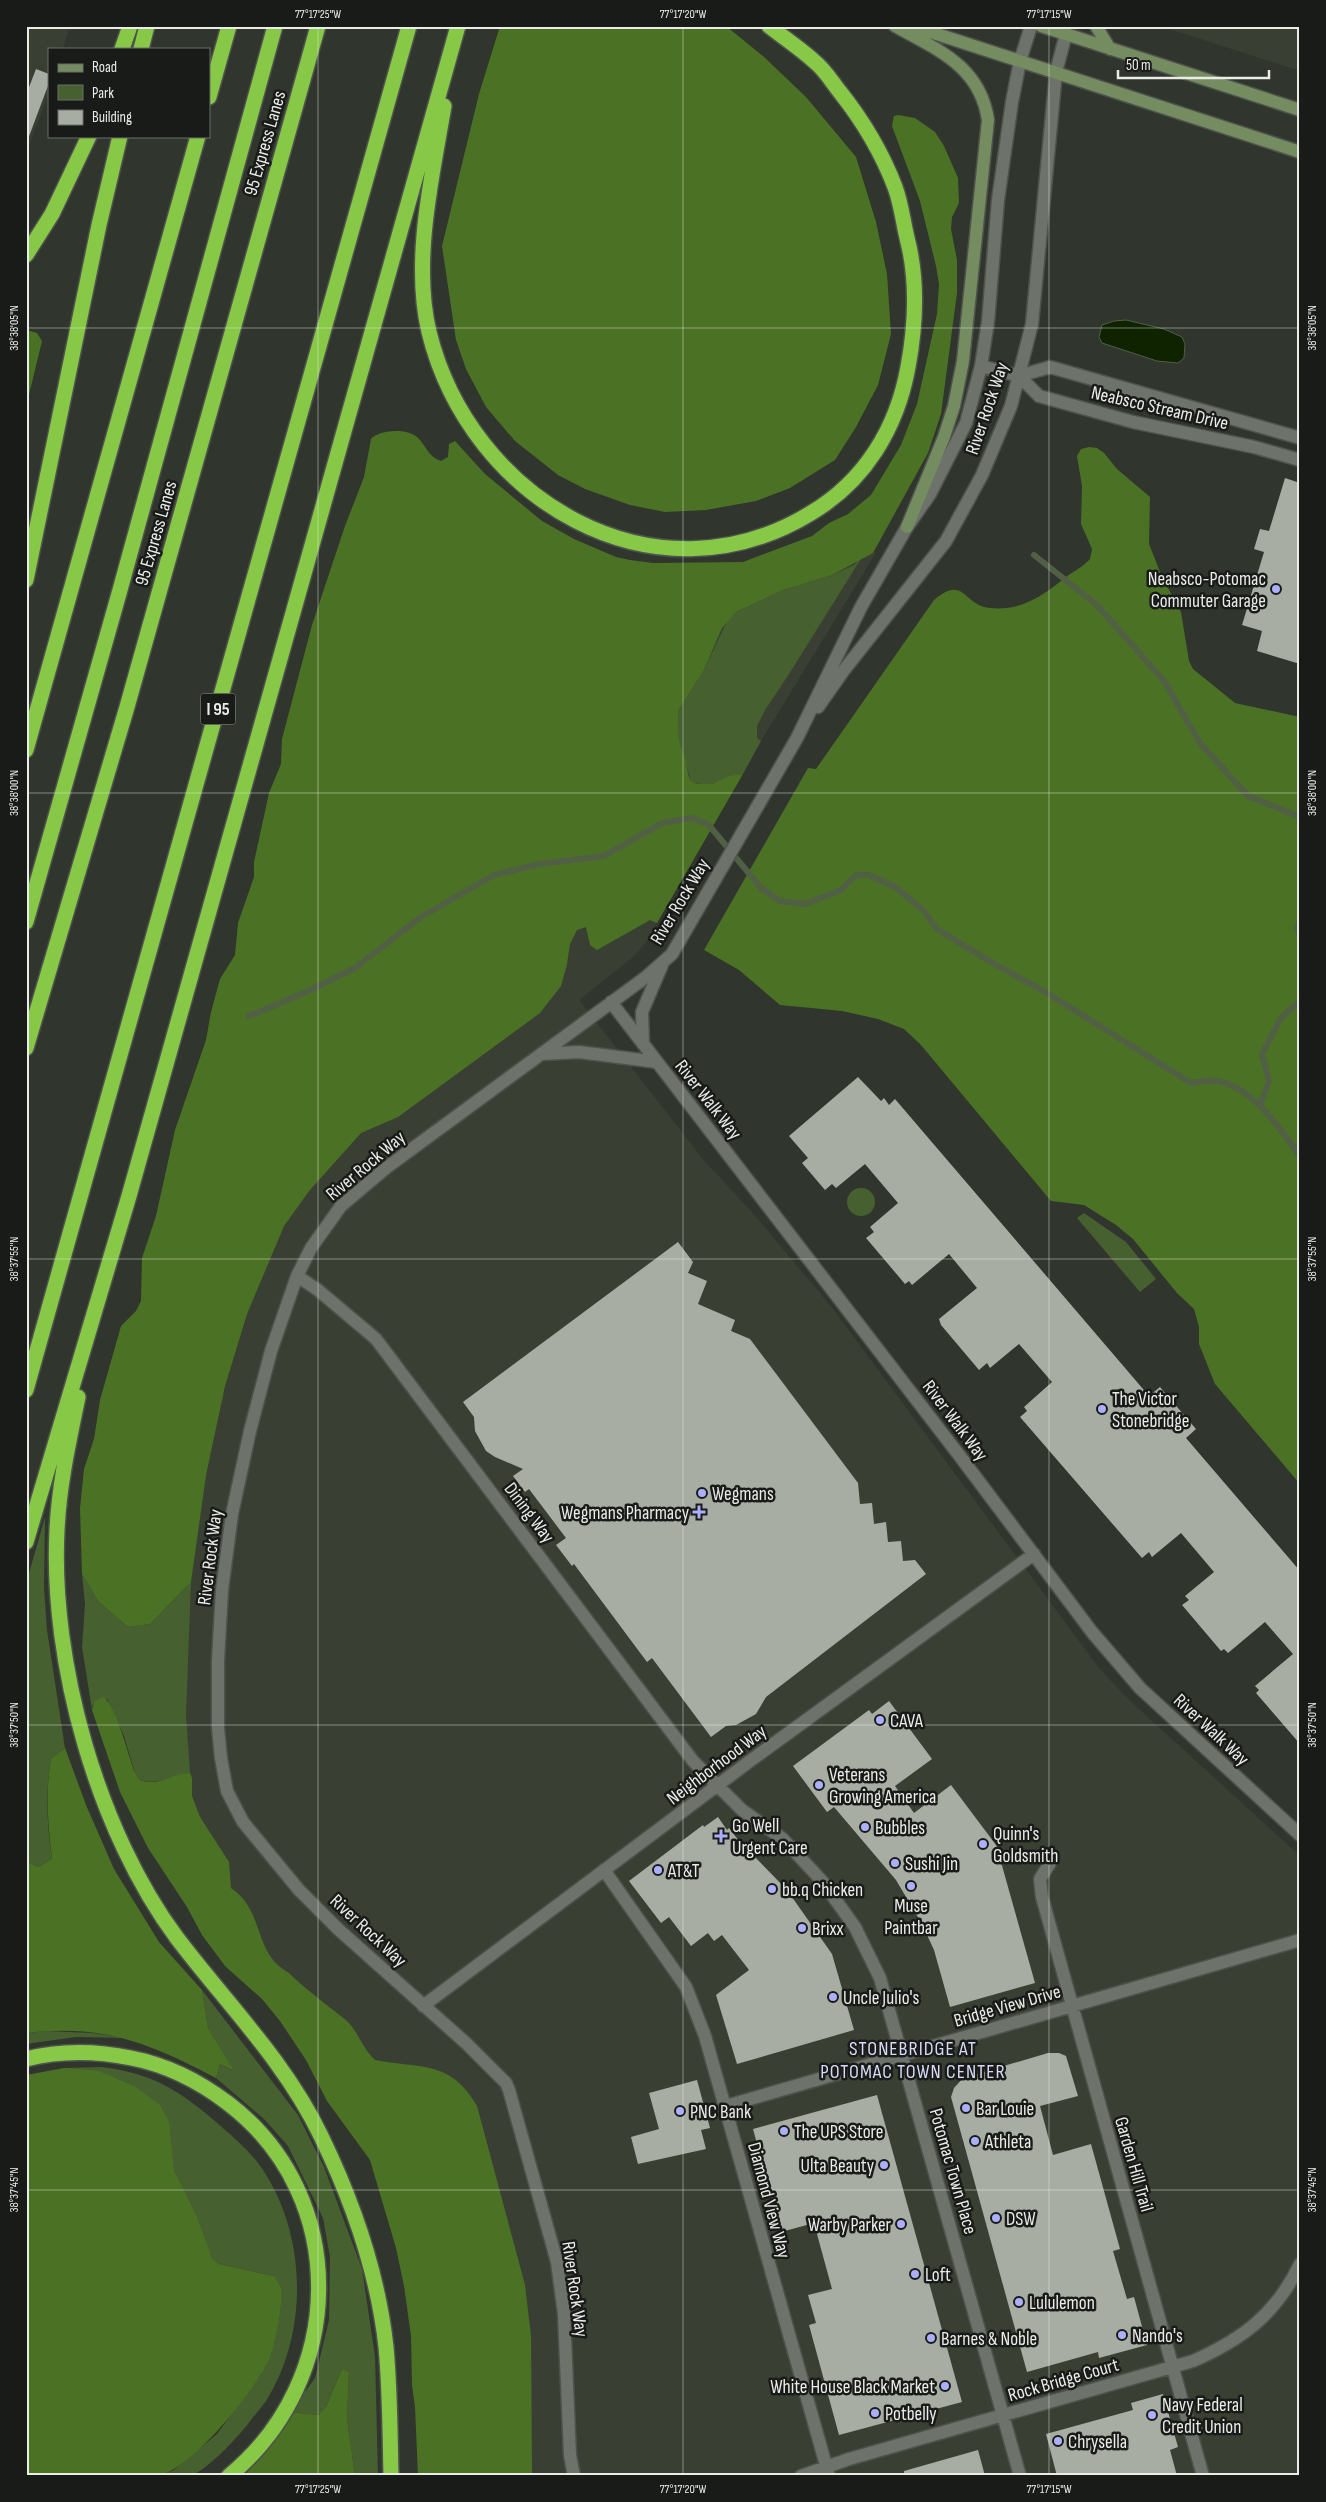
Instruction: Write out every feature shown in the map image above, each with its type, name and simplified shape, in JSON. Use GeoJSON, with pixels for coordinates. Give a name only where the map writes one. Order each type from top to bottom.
{"type":"FeatureCollection","features":[{"type":"Feature","properties":{"kind":"highway"},"geometry":{"type":"LineString","coordinates":[[122,48],[130,26]]}},
{"type":"Feature","properties":{"kind":"highway"},"geometry":{"type":"LineString","coordinates":[[141,48],[147,26]]}},
{"type":"Feature","properties":{"kind":"highway"},"geometry":{"type":"LineString","coordinates":[[210,94],[229,26]]}},
{"type":"Feature","properties":{"kind":"highway"},"geometry":{"type":"LineString","coordinates":[[26,922],[120,590],[275,26]]}},
{"type":"Feature","properties":{"kind":"highway","name":"95 Express Lanes"},"geometry":{"type":"LineString","coordinates":[[26,1048],[128,707],[318,26]]}},
{"type":"Feature","properties":{"kind":"highway","name":"I 95"},"geometry":{"type":"LineString","coordinates":[[26,1390],[409,26]]}},
{"type":"Feature","properties":{"kind":"highway"},"geometry":{"type":"LineString","coordinates":[[457,28],[433,171],[423,259],[424,295],[429,331],[440,365],[457,404],[487,450],[511,476],[538,498],[575,521],[637,545],[665,549],[700,549],[740,543],[773,533],[825,505],[849,485],[869,462],[892,421],[905,384],[912,345],[915,304],[913,263],[895,188],[864,122],[818,64],[769,26]]}},
{"type":"Feature","properties":{"kind":"highway"},"geometry":{"type":"LineString","coordinates":[[26,1542],[103,1284],[457,28]]}},
{"type":"Feature","properties":{"kind":"highway"},"geometry":{"type":"LineString","coordinates":[[26,255],[52,214],[88,138]]}},
{"type":"Feature","properties":{"kind":"highway"},"geometry":{"type":"LineString","coordinates":[[26,580],[99,226],[120,138]]}},
{"type":"Feature","properties":{"kind":"highway"},"geometry":{"type":"LineString","coordinates":[[26,750],[197,138]]}},
{"type":"Feature","properties":{"kind":"highway"},"geometry":{"type":"LineString","coordinates":[[103,1284],[69,1441],[58,1515],[59,1602],[67,1672],[85,1745],[106,1808],[139,1878],[177,1937],[266,2045],[296,2090],[320,2134],[343,2183],[362,2235],[376,2289],[386,2344],[390,2400],[391,2476]]}},
{"type":"Feature","properties":{"kind":"highway"},"geometry":{"type":"LineString","coordinates":[[26,2059],[41,2055],[76,2052],[111,2054],[146,2061],[180,2072],[212,2091],[241,2113],[281,2160],[297,2188],[307,2213],[314,2244],[319,2283],[318,2317],[312,2349],[290,2405],[271,2434],[249,2459],[229,2476]]}},
{"type":"Feature","properties":{"kind":"main road"},"geometry":{"type":"LineString","coordinates":[[895,26],[962,67],[978,86],[984,97],[988,120],[963,361],[954,406],[944,437],[907,526]]}},
{"type":"Feature","properties":{"kind":"main road"},"geometry":{"type":"LineString","coordinates":[[912,26],[1300,152]]}},
{"type":"Feature","properties":{"kind":"main road"},"geometry":{"type":"LineString","coordinates":[[1042,26],[1300,110]]}},
{"type":"Feature","properties":{"kind":"main road"},"geometry":{"type":"LineString","coordinates":[[1096,26],[1110,49]]}},
{"type":"Feature","properties":{"kind":"street","name":"River Rock Way"},"geometry":{"type":"LineString","coordinates":[[574,2476],[570,2455],[564,2314],[557,2262],[506,2082],[318,1909],[263,1847],[233,1806],[227,1791],[218,1728],[218,1660],[222,1590],[232,1514],[250,1431],[271,1351],[297,1276],[311,1248],[341,1206],[386,1168],[611,1002],[663,963],[672,954],[796,738],[861,607],[907,526],[930,494],[966,423],[981,366],[988,322],[998,200],[1012,102],[1020,61],[1031,26]]}},
{"type":"Feature","properties":{"kind":"street","name":"River Rock Way"},"geometry":{"type":"LineString","coordinates":[[796,738],[844,670],[946,541],[982,475],[1011,406],[1032,324],[1056,72],[1066,34]]}},
{"type":"Feature","properties":{"kind":"street"},"geometry":{"type":"LineString","coordinates":[[981,366],[1019,376]]}},
{"type":"Feature","properties":{"kind":"street","name":"Neabsco Stream Drive"},"geometry":{"type":"LineString","coordinates":[[1300,438],[1050,367],[1019,376],[1039,396],[1133,422],[1254,447],[1300,460]]}},
{"type":"Feature","properties":{"kind":"street"},"geometry":{"type":"LineString","coordinates":[[643,1044],[642,1012],[663,963]]}},
{"type":"Feature","properties":{"kind":"street","name":"River Walk Way"},"geometry":{"type":"LineString","coordinates":[[611,1002],[1092,1632],[1140,1688],[1300,1836]]}},
{"type":"Feature","properties":{"kind":"street"},"geometry":{"type":"LineString","coordinates":[[541,1054],[578,1052],[657,1062]]}},
{"type":"Feature","properties":{"kind":"street","name":"Dining Way"},"geometry":{"type":"LineString","coordinates":[[297,1276],[318,1290],[354,1320],[376,1339],[390,1355],[680,1746],[718,1786]]}},
{"type":"Feature","properties":{"kind":"street","name":"Neighborhood Way"},"geometry":{"type":"LineString","coordinates":[[423,2006],[604,1870],[1034,1554]]}},
{"type":"Feature","properties":{"kind":"street","name":"Potomac Town Place"},"geometry":{"type":"LineString","coordinates":[[718,1786],[742,1810],[783,1840],[822,1881],[855,1927],[880,1978],[1020,2476]]}},
{"type":"Feature","properties":{"kind":"street","name":"Garden Hill Trail"},"geometry":{"type":"LineString","coordinates":[[1050,1863],[1040,1879],[1040,1891],[1203,2476]]}},
{"type":"Feature","properties":{"kind":"street","name":"Diamond View Way"},"geometry":{"type":"LineString","coordinates":[[604,1870],[686,1987],[713,2059],[828,2471]]}},
{"type":"Feature","properties":{"kind":"street","name":"Bridge View Drive"},"geometry":{"type":"LineString","coordinates":[[726,2106],[1300,1940]]}},
{"type":"Feature","properties":{"kind":"street","name":"Rock Bridge Court"},"geometry":{"type":"LineString","coordinates":[[800,2476],[828,2471],[1003,2416],[1173,2368],[1216,2351],[1253,2327],[1285,2293],[1300,2264]]}},
{"type":"Feature","properties":{"kind":"shaded area"},"geometry":{"type":"Polygon","coordinates":[[[26,26],[70,26],[63,48],[48,48],[48,95],[26,153],[26,26]]]}},
{"type":"Feature","properties":{"kind":"shaded area"},"geometry":{"type":"Polygon","coordinates":[[[1160,26],[1300,26],[1300,71],[1160,26]]]}},
{"type":"Feature","properties":{"kind":"shaded area"},"geometry":{"type":"Polygon","coordinates":[[[1126,320],[1164,329],[1182,337],[1185,344],[1184,358],[1178,363],[1157,361],[1102,343],[1099,337],[1102,325],[1126,320]]]}},
{"type":"Feature","properties":{"kind":"shaded area","name":"STONEBRIDGE AT POTOMAC TOWN CENTER"},"geometry":{"type":"Polygon","coordinates":[[[877,551],[761,741],[647,941],[633,957],[579,1000],[702,1158],[758,1219],[830,1305],[1099,1668],[1127,1698],[1300,1856],[1300,2476],[464,2476],[444,2200],[263,1958],[167,1842],[189,1327],[727,607],[877,551]]]}},
{"type":"Feature","properties":{"kind":"green space"},"geometry":{"type":"Polygon","coordinates":[[[500,26],[726,26],[764,57],[806,97],[856,157],[876,222],[887,274],[891,334],[878,385],[856,427],[835,460],[790,488],[756,501],[706,510],[665,512],[630,505],[585,489],[558,475],[515,441],[486,407],[466,369],[456,340],[442,246],[479,94],[500,26]]]}},
{"type":"Feature","properties":{"kind":"green space"},"geometry":{"type":"Polygon","coordinates":[[[894,116],[915,118],[935,132],[944,146],[958,178],[959,203],[952,217],[951,229],[957,260],[957,293],[941,414],[928,453],[873,553],[832,575],[783,590],[736,612],[722,628],[704,670],[678,711],[679,740],[691,781],[697,784],[712,784],[730,776],[743,774],[657,923],[650,920],[597,950],[590,945],[586,927],[577,930],[570,944],[561,986],[540,1013],[398,1117],[361,1133],[309,1191],[284,1226],[247,1314],[225,1386],[206,1475],[191,1582],[150,1624],[128,1627],[98,1601],[82,1574],[80,1508],[84,1469],[94,1439],[100,1400],[121,1326],[136,1311],[141,1301],[142,1258],[156,1216],[175,1130],[206,1040],[220,979],[235,955],[238,923],[254,877],[254,862],[269,793],[281,764],[282,739],[312,625],[345,526],[364,477],[371,439],[381,433],[395,431],[409,433],[415,435],[431,455],[441,461],[448,457],[449,444],[455,441],[485,474],[542,521],[574,539],[616,557],[630,560],[653,563],[743,562],[812,536],[829,523],[848,514],[871,495],[901,445],[917,404],[937,314],[939,284],[936,266],[920,201],[892,126],[894,116]]]}},
{"type":"Feature","properties":{"kind":"green space"},"geometry":{"type":"Polygon","coordinates":[[[27,330],[37,333],[42,341],[26,407],[27,330]]]}},
{"type":"Feature","properties":{"kind":"green space"},"geometry":{"type":"Polygon","coordinates":[[[1097,448],[1104,453],[1117,469],[1150,497],[1149,544],[1162,577],[1181,612],[1189,661],[1193,669],[1235,703],[1300,717],[1300,1484],[1215,1384],[1199,1344],[1199,1327],[1194,1309],[1177,1293],[1133,1239],[1116,1225],[1084,1205],[1051,1201],[921,1045],[904,1029],[878,1019],[842,1011],[780,1005],[739,970],[704,950],[808,768],[816,769],[934,600],[952,590],[964,594],[981,606],[990,608],[1022,605],[1040,596],[1090,559],[1092,549],[1081,524],[1082,486],[1077,456],[1081,449],[1097,448]]]}},
{"type":"Feature","properties":{"kind":"green space"},"geometry":{"type":"Polygon","coordinates":[[[862,557],[765,710],[757,726],[757,738],[761,741],[743,774],[704,785],[691,781],[679,740],[678,711],[704,670],[727,621],[736,612],[783,590],[832,575],[854,565],[862,557]]]}},
{"type":"Feature","properties":{"kind":"green space"},"geometry":{"type":"Polygon","coordinates":[[[861,1188],[871,1192],[875,1202],[871,1212],[861,1216],[851,1212],[847,1202],[851,1192],[861,1188]]]}},
{"type":"Feature","properties":{"kind":"green space"},"geometry":{"type":"Polygon","coordinates":[[[1084,1213],[1126,1242],[1156,1279],[1140,1292],[1077,1218],[1084,1213]]]}},
{"type":"Feature","properties":{"kind":"green space"},"geometry":{"type":"Polygon","coordinates":[[[45,1517],[44,1588],[47,1630],[65,1748],[51,1759],[49,1772],[47,1809],[52,1859],[38,1867],[26,1861],[26,1584],[45,1517]]]}},
{"type":"Feature","properties":{"kind":"green space"},"geometry":{"type":"Polygon","coordinates":[[[82,1574],[98,1601],[128,1627],[150,1624],[191,1582],[186,1714],[190,1773],[153,1782],[140,1780],[135,1773],[124,1736],[107,1699],[93,1705],[92,1710],[82,1647],[85,1604],[82,1574]]]}},
{"type":"Feature","properties":{"kind":"green space"},"geometry":{"type":"Polygon","coordinates":[[[103,1697],[113,1710],[135,1773],[140,1780],[153,1782],[190,1773],[192,1778],[192,1796],[200,1817],[229,1862],[231,1888],[247,1904],[267,1951],[275,1963],[346,2020],[375,2060],[420,2066],[445,2073],[456,2080],[467,2091],[477,2106],[525,2285],[531,2336],[532,2476],[418,2476],[411,2336],[404,2286],[396,2248],[370,2160],[327,2101],[306,2060],[280,2021],[262,1999],[225,1966],[202,1935],[187,1907],[148,1848],[120,1792],[92,1710],[95,1701],[103,1697]]]}},
{"type":"Feature","properties":{"kind":"green space"},"geometry":{"type":"Polygon","coordinates":[[[65,1748],[86,1805],[114,1869],[159,1942],[202,1990],[208,2028],[234,2071],[220,2064],[216,2078],[147,2046],[103,2034],[79,2031],[26,2033],[26,1861],[38,1867],[52,1859],[48,1809],[49,1772],[51,1759],[65,1748]]]}},
{"type":"Feature","properties":{"kind":"green space"},"geometry":{"type":"Polygon","coordinates":[[[202,1990],[298,2115],[324,2167],[362,2269],[375,2356],[378,2476],[355,2476],[347,2418],[349,2372],[342,2369],[326,2407],[318,2415],[290,2412],[315,2378],[329,2320],[330,2257],[323,2218],[288,2146],[264,2119],[216,2078],[220,2064],[233,2071],[208,2028],[202,1990]]]}},
{"type":"Feature","properties":{"kind":"green space"},"geometry":{"type":"Polygon","coordinates":[[[46,2031],[93,2033],[126,2038],[76,2037],[26,2044],[26,2033],[46,2031]]]}},
{"type":"Feature","properties":{"kind":"green space"},"geometry":{"type":"Polygon","coordinates":[[[102,2067],[135,2073],[176,2091],[242,2145],[260,2165],[279,2198],[295,2254],[296,2313],[291,2342],[282,2370],[267,2399],[239,2435],[205,2467],[187,2477],[99,2476],[102,2473],[164,2474],[174,2470],[217,2434],[261,2374],[274,2276],[219,2264],[212,2258],[174,2170],[64,2068],[102,2067]]]}},
{"type":"Feature","properties":{"kind":"green space"},"geometry":{"type":"Polygon","coordinates":[[[64,2068],[99,2071],[136,2087],[160,2105],[169,2122],[174,2170],[196,2215],[212,2258],[219,2264],[274,2276],[281,2289],[280,2313],[274,2343],[263,2371],[239,2405],[208,2440],[193,2455],[164,2474],[26,2476],[26,2075],[64,2068]]]}},
{"type":"Feature","properties":{"kind":"green space"},"geometry":{"type":"Polygon","coordinates":[[[342,2369],[349,2372],[347,2418],[355,2476],[244,2476],[270,2445],[290,2412],[318,2415],[326,2407],[342,2369]]]}},
{"type":"Feature","properties":{"kind":"building"},"geometry":{"type":"Polygon","coordinates":[[[36,69],[48,74],[48,86],[28,139],[26,138],[26,95],[36,69]]]}},
{"type":"Feature","properties":{"kind":"building","name":"Neabsco-Potomac Commuter Garage"},"geometry":{"type":"Polygon","coordinates":[[[1285,478],[1300,483],[1300,664],[1257,651],[1262,631],[1242,625],[1264,552],[1254,549],[1260,529],[1269,531],[1285,478]]]}},
{"type":"Feature","properties":{"kind":"building","name":"The Victor Stonebridge"},"geometry":{"type":"Polygon","coordinates":[[[858,1077],[881,1101],[884,1098],[889,1105],[895,1099],[1149,1396],[1160,1387],[1196,1429],[1186,1438],[1300,1571],[1300,1744],[1256,1693],[1259,1690],[1255,1686],[1293,1654],[1265,1622],[1228,1653],[1224,1649],[1221,1651],[1182,1605],[1189,1600],[1185,1596],[1214,1572],[1181,1533],[1152,1557],[1149,1552],[1142,1558],[1020,1417],[1027,1411],[1024,1407],[1052,1382],[1019,1344],[990,1368],[987,1363],[979,1370],[941,1325],[939,1319],[977,1288],[949,1254],[912,1285],[909,1281],[905,1284],[866,1238],[874,1232],[870,1227],[898,1203],[865,1164],[836,1188],[832,1184],[825,1190],[802,1163],[808,1158],[789,1136],[858,1077]]]}},
{"type":"Feature","properties":{"kind":"building","name":"Wegmans"},"geometry":{"type":"Polygon","coordinates":[[[678,1242],[693,1262],[688,1273],[707,1281],[698,1304],[735,1320],[731,1331],[750,1339],[858,1483],[860,1504],[872,1503],[874,1524],[886,1522],[888,1542],[901,1541],[903,1561],[915,1560],[926,1574],[766,1697],[756,1714],[736,1725],[726,1726],[711,1737],[652,1658],[647,1662],[574,1564],[572,1566],[556,1545],[566,1538],[529,1489],[525,1492],[513,1476],[523,1469],[486,1451],[475,1431],[474,1417],[463,1402],[678,1242]]]}},
{"type":"Feature","properties":{"kind":"building"},"geometry":{"type":"Polygon","coordinates":[[[889,1701],[932,1759],[895,1786],[914,1813],[951,1785],[1002,1853],[999,1855],[1035,1983],[950,2007],[934,1950],[922,1924],[896,1880],[834,1807],[827,1812],[793,1766],[869,1710],[872,1714],[889,1701]]]}},
{"type":"Feature","properties":{"kind":"building"},"geometry":{"type":"Polygon","coordinates":[[[718,1817],[752,1858],[754,1856],[787,1890],[832,1954],[854,2030],[737,2064],[716,1995],[749,1970],[722,1935],[714,1941],[708,1933],[691,1946],[669,1917],[661,1923],[629,1881],[703,1825],[704,1827],[718,1817]]]}},
{"type":"Feature","properties":{"kind":"building"},"geometry":{"type":"Polygon","coordinates":[[[1048,2053],[1059,2053],[1066,2056],[1078,2096],[1040,2106],[1053,2155],[1091,2144],[1120,2249],[1113,2251],[1127,2299],[1134,2297],[1147,2345],[1099,2358],[1098,2352],[1027,2372],[951,2097],[954,2088],[963,2078],[1048,2053]]]}},
{"type":"Feature","properties":{"kind":"building","name":"PNC Bank"},"geometry":{"type":"Polygon","coordinates":[[[697,2080],[710,2128],[701,2130],[706,2149],[638,2164],[631,2137],[659,2129],[649,2093],[697,2080]]]}},
{"type":"Feature","properties":{"kind":"building"},"geometry":{"type":"Polygon","coordinates":[[[877,2095],[962,2402],[839,2435],[809,2325],[816,2323],[808,2295],[832,2289],[814,2223],[781,2232],[753,2129],[877,2095]]]}},
{"type":"Feature","properties":{"kind":"building"},"geometry":{"type":"Polygon","coordinates":[[[1163,2394],[1178,2447],[1170,2450],[1177,2476],[1057,2476],[1046,2434],[1133,2410],[1131,2403],[1163,2394]]]}},
{"type":"Feature","properties":{"kind":"building"},"geometry":{"type":"Polygon","coordinates":[[[978,2450],[985,2476],[904,2476],[904,2471],[978,2450]]]}},
{"type":"Feature","properties":{"kind":"waterway"},"geometry":{"type":"LineString","coordinates":[[1034,555],[1097,605],[1164,681],[1200,743],[1248,796],[1300,817]]}},
{"type":"Feature","properties":{"kind":"waterway"},"geometry":{"type":"LineString","coordinates":[[249,1016],[304,993],[355,968],[421,917],[494,875],[539,864],[604,856],[662,823],[691,818],[708,824],[761,888],[780,901],[805,904],[841,890],[856,875],[869,875],[895,887],[923,910],[937,929],[1047,993],[1191,1083],[1215,1080],[1231,1085],[1243,1092],[1265,1111],[1300,1156]]}},
{"type":"Feature","properties":{"kind":"waterway"},"geometry":{"type":"LineString","coordinates":[[1300,921],[1297,927],[1300,936]]}},
{"type":"Feature","properties":{"kind":"waterway"},"geometry":{"type":"LineString","coordinates":[[1260,1106],[1269,1081],[1262,1054],[1281,1018],[1300,1001]]}},
{"type":"Feature","properties":{"kind":"place","name":"Neabsco-Potomac Commuter Garage"},"geometry":{"type":"Point","coordinates":[1276,589]}},
{"type":"Feature","properties":{"kind":"place","name":"The Victor Stonebridge"},"geometry":{"type":"Point","coordinates":[1102,1409]}},
{"type":"Feature","properties":{"kind":"place","name":"Wegmans"},"geometry":{"type":"Point","coordinates":[702,1493]}},
{"type":"Feature","properties":{"kind":"place","name":"Wegmans Pharmacy"},"geometry":{"type":"Point","coordinates":[699,1512]}},
{"type":"Feature","properties":{"kind":"place","name":"CAVA"},"geometry":{"type":"Point","coordinates":[880,1720]}},
{"type":"Feature","properties":{"kind":"place","name":"Veterans Growing America"},"geometry":{"type":"Point","coordinates":[819,1785]}},
{"type":"Feature","properties":{"kind":"place","name":"Bubbles"},"geometry":{"type":"Point","coordinates":[865,1827]}},
{"type":"Feature","properties":{"kind":"place","name":"Go Well Urgent Care"},"geometry":{"type":"Point","coordinates":[721,1836]}},
{"type":"Feature","properties":{"kind":"place","name":"Quinn's Goldsmith"},"geometry":{"type":"Point","coordinates":[983,1844]}},
{"type":"Feature","properties":{"kind":"place","name":"Sushi Jin"},"geometry":{"type":"Point","coordinates":[895,1863]}},
{"type":"Feature","properties":{"kind":"place","name":"AT&T"},"geometry":{"type":"Point","coordinates":[658,1870]}},
{"type":"Feature","properties":{"kind":"place","name":"Muse Paintbar"},"geometry":{"type":"Point","coordinates":[911,1886]}},
{"type":"Feature","properties":{"kind":"place","name":"bb.q Chicken"},"geometry":{"type":"Point","coordinates":[772,1889]}},
{"type":"Feature","properties":{"kind":"place","name":"Brixx"},"geometry":{"type":"Point","coordinates":[802,1928]}},
{"type":"Feature","properties":{"kind":"place","name":"Uncle Julio's"},"geometry":{"type":"Point","coordinates":[833,1997]}},
{"type":"Feature","properties":{"kind":"place","name":"Bar Louie"},"geometry":{"type":"Point","coordinates":[966,2108]}},
{"type":"Feature","properties":{"kind":"place","name":"PNC Bank"},"geometry":{"type":"Point","coordinates":[680,2111]}},
{"type":"Feature","properties":{"kind":"place","name":"The UPS Store"},"geometry":{"type":"Point","coordinates":[784,2131]}},
{"type":"Feature","properties":{"kind":"place","name":"Athleta"},"geometry":{"type":"Point","coordinates":[975,2141]}},
{"type":"Feature","properties":{"kind":"place","name":"Ulta Beauty"},"geometry":{"type":"Point","coordinates":[884,2165]}},
{"type":"Feature","properties":{"kind":"place","name":"DSW"},"geometry":{"type":"Point","coordinates":[996,2218]}},
{"type":"Feature","properties":{"kind":"place","name":"Warby Parker"},"geometry":{"type":"Point","coordinates":[901,2224]}},
{"type":"Feature","properties":{"kind":"place","name":"Loft"},"geometry":{"type":"Point","coordinates":[915,2274]}},
{"type":"Feature","properties":{"kind":"place","name":"Lululemon"},"geometry":{"type":"Point","coordinates":[1019,2302]}},
{"type":"Feature","properties":{"kind":"place","name":"Nando's"},"geometry":{"type":"Point","coordinates":[1122,2335]}},
{"type":"Feature","properties":{"kind":"place","name":"Barnes & Noble"},"geometry":{"type":"Point","coordinates":[931,2338]}},
{"type":"Feature","properties":{"kind":"place","name":"White House Black Market"},"geometry":{"type":"Point","coordinates":[945,2386]}},
{"type":"Feature","properties":{"kind":"place","name":"Potbelly"},"geometry":{"type":"Point","coordinates":[875,2413]}},
{"type":"Feature","properties":{"kind":"place","name":"Navy Federal Credit Union"},"geometry":{"type":"Point","coordinates":[1152,2415]}},
{"type":"Feature","properties":{"kind":"place","name":"Chrysella"},"geometry":{"type":"Point","coordinates":[1058,2441]}},
{"type":"Feature","properties":{"kind":"district","name":"STONEBRIDGE AT POTOMAC TOWN CENTER"},"geometry":{"type":"Point","coordinates":[913,2060]}}]}
